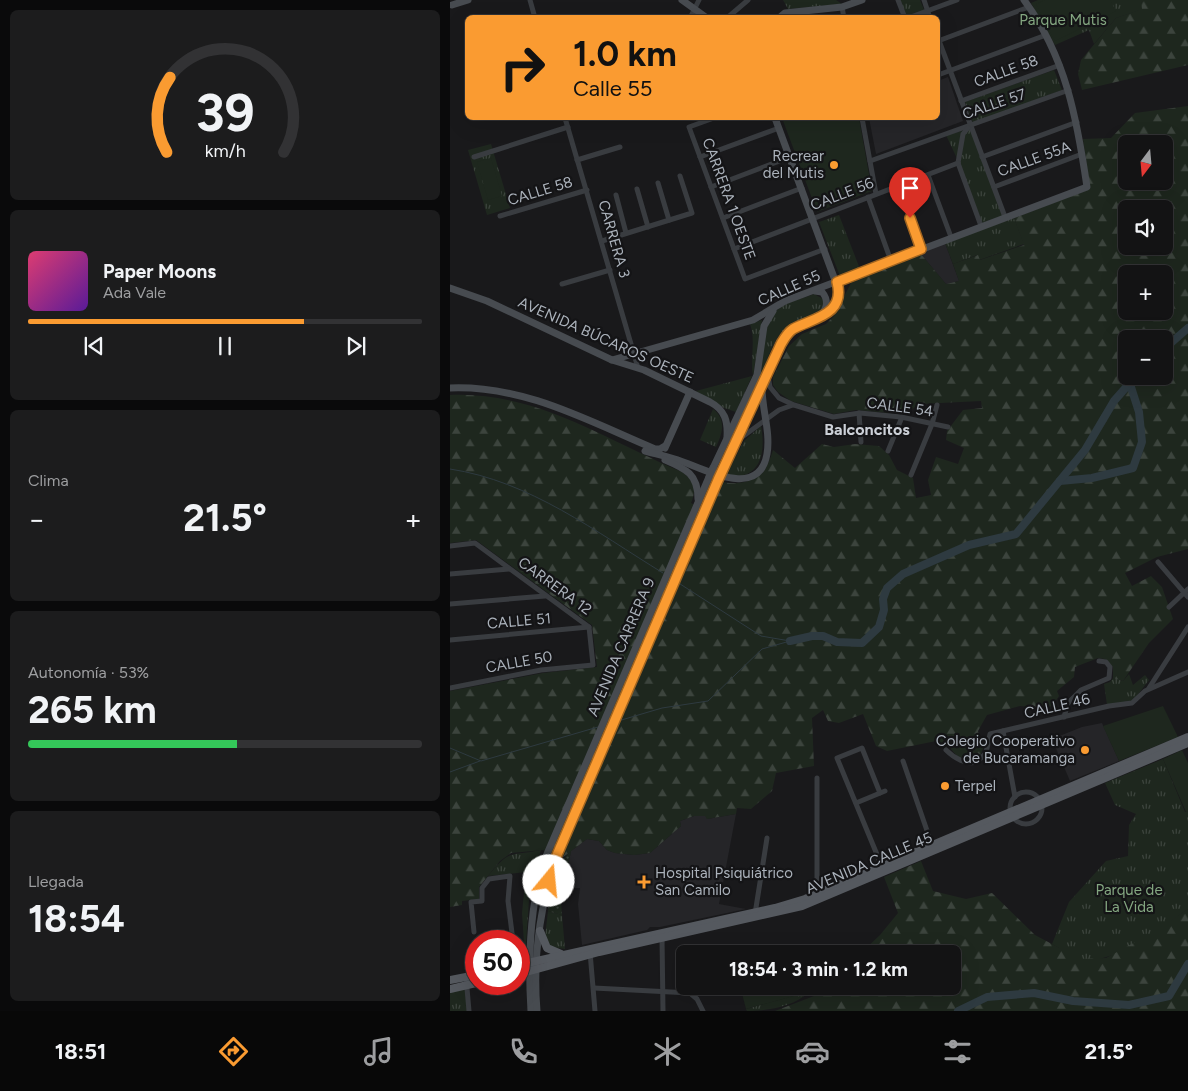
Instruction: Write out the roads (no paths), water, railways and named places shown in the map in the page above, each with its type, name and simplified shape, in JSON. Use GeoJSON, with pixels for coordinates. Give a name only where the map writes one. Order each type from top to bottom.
{"type":"FeatureCollection","features":[{"type":"Feature","properties":{"kind":"main road"},"geometry":{"type":"LineString","coordinates":[[451,6],[468,0]]}},
{"type":"Feature","properties":{"kind":"main road"},"geometry":{"type":"LineString","coordinates":[[682,0],[703,15]]}},
{"type":"Feature","properties":{"kind":"main road"},"geometry":{"type":"LineString","coordinates":[[790,15],[842,7],[862,0]]}},
{"type":"Feature","properties":{"kind":"main road"},"geometry":{"type":"LineString","coordinates":[[1027,2],[1060,65],[1078,122],[1082,154]]}},
{"type":"Feature","properties":{"kind":"main road"},"geometry":{"type":"LineString","coordinates":[[776,120],[837,282]]}},
{"type":"Feature","properties":{"kind":"main road","name":"CALLE 55"},"geometry":{"type":"LineString","coordinates":[[612,360],[753,320],[778,305],[951,237],[1087,187],[1082,154]]}},
{"type":"Feature","properties":{"kind":"main road","name":"AVENIDA CARRERA 9"},"geometry":{"type":"LineString","coordinates":[[533,962],[546,894],[557,855],[733,445],[763,381],[789,332],[814,321],[832,309],[838,295],[837,282]]}},
{"type":"Feature","properties":{"kind":"main road","name":"AVENIDA BÚCAROS OESTE"},"geometry":{"type":"LineString","coordinates":[[450,288],[487,302],[612,360],[638,368],[690,392],[721,410],[727,423],[727,438]]}},
{"type":"Feature","properties":{"kind":"main road"},"geometry":{"type":"LineString","coordinates":[[814,291],[822,292],[827,302],[825,310],[814,321]]}},
{"type":"Feature","properties":{"kind":"main road","name":"AVENIDA CARRERA 9"},"geometry":{"type":"LineString","coordinates":[[531,1011],[536,892],[548,851],[709,477],[758,371],[765,322],[778,305]]}},
{"type":"Feature","properties":{"kind":"main road"},"geometry":{"type":"LineString","coordinates":[[645,451],[678,460],[726,478],[747,478],[760,468],[767,457],[763,381]]}},
{"type":"Feature","properties":{"kind":"main road"},"geometry":{"type":"LineString","coordinates":[[450,388],[490,390],[523,396],[573,413],[617,433],[660,449],[665,446],[690,392]]}},
{"type":"Feature","properties":{"kind":"main road"},"geometry":{"type":"LineString","coordinates":[[617,433],[645,451],[690,472],[696,481],[698,503]]}},
{"type":"Feature","properties":{"kind":"main road"},"geometry":{"type":"LineString","coordinates":[[665,446],[668,454],[678,460]]}},
{"type":"Feature","properties":{"kind":"main road","name":"AVENIDA CALLE 45"},"geometry":{"type":"LineString","coordinates":[[1041,802],[1188,736]]}},
{"type":"Feature","properties":{"kind":"main road","name":"AVENIDA CALLE 45"},"geometry":{"type":"LineString","coordinates":[[530,963],[563,954],[590,951],[755,915],[817,897],[1012,814],[1188,743]]}},
{"type":"Feature","properties":{"kind":"main road"},"geometry":{"type":"LineString","coordinates":[[540,931],[547,948],[563,954]]}},
{"type":"Feature","properties":{"kind":"main road","name":"AVENIDA CALLE 45"},"geometry":{"type":"LineString","coordinates":[[530,972],[590,951]]}},
{"type":"Feature","properties":{"kind":"main road","name":"AVENIDA CARRERA 9"},"geometry":{"type":"LineString","coordinates":[[533,971],[537,1011]]}},
{"type":"Feature","properties":{"kind":"main road"},"geometry":{"type":"LineString","coordinates":[[450,980],[465,981]]}},
{"type":"Feature","properties":{"kind":"main road"},"geometry":{"type":"LineString","coordinates":[[450,989],[465,982]]}},
{"type":"Feature","properties":{"kind":"street"},"geometry":{"type":"LineString","coordinates":[[530,0],[534,15]]}},
{"type":"Feature","properties":{"kind":"street"},"geometry":{"type":"LineString","coordinates":[[691,15],[699,0]]}},
{"type":"Feature","properties":{"kind":"street"},"geometry":{"type":"LineString","coordinates":[[730,15],[748,0]]}},
{"type":"Feature","properties":{"kind":"street"},"geometry":{"type":"LineString","coordinates":[[898,0],[906,15]]}},
{"type":"Feature","properties":{"kind":"street"},"geometry":{"type":"LineString","coordinates":[[924,0],[929,15]]}},
{"type":"Feature","properties":{"kind":"street"},"geometry":{"type":"LineString","coordinates":[[916,15],[957,0]]}},
{"type":"Feature","properties":{"kind":"street"},"geometry":{"type":"LineString","coordinates":[[940,39],[1027,2]]}},
{"type":"Feature","properties":{"kind":"street"},"geometry":{"type":"LineString","coordinates":[[842,7],[843,15]]}},
{"type":"Feature","properties":{"kind":"street"},"geometry":{"type":"LineString","coordinates":[[940,74],[1046,36]]}},
{"type":"Feature","properties":{"kind":"street"},"geometry":{"type":"LineString","coordinates":[[940,45],[1006,217]]}},
{"type":"Feature","properties":{"kind":"street","name":"CALLE 58"},"geometry":{"type":"LineString","coordinates":[[961,101],[1060,65]]}},
{"type":"Feature","properties":{"kind":"street","name":"CALLE 57"},"geometry":{"type":"LineString","coordinates":[[870,160],[942,134],[970,127],[1069,90]]}},
{"type":"Feature","properties":{"kind":"street","name":"CARRERA 3"},"geometry":{"type":"LineString","coordinates":[[566,120],[638,368]]}},
{"type":"Feature","properties":{"kind":"street","name":"CARRERA 1 OESTE"},"geometry":{"type":"LineString","coordinates":[[708,120],[689,127],[745,279],[825,249]]}},
{"type":"Feature","properties":{"kind":"street"},"geometry":{"type":"LineString","coordinates":[[862,120],[876,194]]}},
{"type":"Feature","properties":{"kind":"street"},"geometry":{"type":"LineString","coordinates":[[982,157],[1078,122]]}},
{"type":"Feature","properties":{"kind":"street"},"geometry":{"type":"LineString","coordinates":[[970,127],[963,134],[958,163],[981,226]]}},
{"type":"Feature","properties":{"kind":"street"},"geometry":{"type":"LineString","coordinates":[[474,157],[568,128]]}},
{"type":"Feature","properties":{"kind":"street"},"geometry":{"type":"LineString","coordinates":[[700,157],[779,128]]}},
{"type":"Feature","properties":{"kind":"street"},"geometry":{"type":"LineString","coordinates":[[577,160],[620,147]]}},
{"type":"Feature","properties":{"kind":"street","name":"CALLE 55A"},"geometry":{"type":"LineString","coordinates":[[994,187],[1082,154]]}},
{"type":"Feature","properties":{"kind":"street"},"geometry":{"type":"LineString","coordinates":[[711,187],[790,157]]}},
{"type":"Feature","properties":{"kind":"street","name":"CALLE 56"},"geometry":{"type":"LineString","coordinates":[[734,248],[958,163]]}},
{"type":"Feature","properties":{"kind":"street"},"geometry":{"type":"LineString","coordinates":[[928,175],[951,237]]}},
{"type":"Feature","properties":{"kind":"street"},"geometry":{"type":"LineString","coordinates":[[602,241],[692,213],[680,176]]}},
{"type":"Feature","properties":{"kind":"street"},"geometry":{"type":"LineString","coordinates":[[658,183],[669,220]]}},
{"type":"Feature","properties":{"kind":"street"},"geometry":{"type":"LineString","coordinates":[[898,186],[921,249]]}},
{"type":"Feature","properties":{"kind":"street"},"geometry":{"type":"LineString","coordinates":[[723,218],[802,188]]}},
{"type":"Feature","properties":{"kind":"street"},"geometry":{"type":"LineString","coordinates":[[637,189],[648,227]]}},
{"type":"Feature","properties":{"kind":"street","name":"CALLE 58"},"geometry":{"type":"LineString","coordinates":[[500,216],[587,190]]}},
{"type":"Feature","properties":{"kind":"street"},"geometry":{"type":"LineString","coordinates":[[616,195],[626,233]]}},
{"type":"Feature","properties":{"kind":"street"},"geometry":{"type":"LineString","coordinates":[[868,197],[891,262]]}},
{"type":"Feature","properties":{"kind":"street"},"geometry":{"type":"LineString","coordinates":[[562,284],[610,270]]}},
{"type":"Feature","properties":{"kind":"street","name":"CALLE 54"},"geometry":{"type":"LineString","coordinates":[[768,371],[768,382],[772,391],[780,398],[794,405],[833,417],[860,413],[902,417],[948,427]]}},
{"type":"Feature","properties":{"kind":"street"},"geometry":{"type":"LineString","coordinates":[[733,445],[781,408],[794,405]]}},
{"type":"Feature","properties":{"kind":"street"},"geometry":{"type":"LineString","coordinates":[[911,475],[932,424],[937,405]]}},
{"type":"Feature","properties":{"kind":"street"},"geometry":{"type":"LineString","coordinates":[[860,413],[861,442]]}},
{"type":"Feature","properties":{"kind":"street"},"geometry":{"type":"LineString","coordinates":[[888,452],[902,417]]}},
{"type":"Feature","properties":{"kind":"street","name":"CARRERA 12"},"geometry":{"type":"LineString","coordinates":[[450,546],[475,543],[590,627],[593,665]]}},
{"type":"Feature","properties":{"kind":"street"},"geometry":{"type":"LineString","coordinates":[[1158,562],[1187,593],[1169,607]]}},
{"type":"Feature","properties":{"kind":"street"},"geometry":{"type":"LineString","coordinates":[[450,574],[509,569]]}},
{"type":"Feature","properties":{"kind":"street"},"geometry":{"type":"LineString","coordinates":[[450,604],[546,596]]}},
{"type":"Feature","properties":{"kind":"street","name":"CALLE 51"},"geometry":{"type":"LineString","coordinates":[[450,640],[590,627]]}},
{"type":"Feature","properties":{"kind":"street"},"geometry":{"type":"LineString","coordinates":[[1149,688],[1188,627]]}},
{"type":"Feature","properties":{"kind":"street"},"geometry":{"type":"LineString","coordinates":[[1064,717],[1068,703],[1081,690],[1109,678],[1110,667],[1106,662],[1099,661]]}},
{"type":"Feature","properties":{"kind":"street","name":"CALLE 50"},"geometry":{"type":"LineString","coordinates":[[450,688],[541,670],[593,665]]}},
{"type":"Feature","properties":{"kind":"street","name":"CALLE 46"},"geometry":{"type":"LineString","coordinates":[[1003,731],[1132,704],[1149,688],[1188,672]]}},
{"type":"Feature","properties":{"kind":"street"},"geometry":{"type":"LineString","coordinates":[[946,750],[968,763],[977,762],[986,753],[990,734],[1003,731],[1015,796],[1011,804],[1012,814],[1022,824],[1034,822],[1040,816],[1041,802],[1034,794],[1027,792],[1015,796]]}},
{"type":"Feature","properties":{"kind":"street"},"geometry":{"type":"LineString","coordinates":[[856,803],[882,792],[862,748],[837,758],[883,869]]}},
{"type":"Feature","properties":{"kind":"street"},"geometry":{"type":"LineString","coordinates":[[903,762],[933,848]]}},
{"type":"Feature","properties":{"kind":"street"},"geometry":{"type":"LineString","coordinates":[[817,778],[817,897]]}},
{"type":"Feature","properties":{"kind":"street"},"geometry":{"type":"LineString","coordinates":[[755,915],[767,838]]}},
{"type":"Feature","properties":{"kind":"street"},"geometry":{"type":"LineString","coordinates":[[474,930],[471,902],[482,901],[482,888],[489,879],[510,876],[508,901],[512,930]]}},
{"type":"Feature","properties":{"kind":"street"},"geometry":{"type":"LineString","coordinates":[[662,935],[663,1011]]}},
{"type":"Feature","properties":{"kind":"street"},"geometry":{"type":"LineString","coordinates":[[590,951],[595,1011]]}},
{"type":"Feature","properties":{"kind":"street"},"geometry":{"type":"LineString","coordinates":[[594,988],[690,994],[697,999],[703,1011]]}},
{"type":"Feature","properties":{"kind":"street"},"geometry":{"type":"LineString","coordinates":[[468,995],[470,1011]]}},
{"type":"Feature","properties":{"kind":"waterway"},"geometry":{"type":"LineString","coordinates":[[1173,341],[1188,328]]}},
{"type":"Feature","properties":{"kind":"waterway"},"geometry":{"type":"LineString","coordinates":[[790,641],[812,636],[823,636],[837,642],[862,643],[879,627],[884,610],[883,599],[887,588],[903,574],[969,545],[1016,534],[1085,450],[1114,401],[1128,385]]}},
{"type":"Feature","properties":{"kind":"waterway"},"geometry":{"type":"LineString","coordinates":[[1060,481],[1092,478],[1133,468],[1142,442],[1139,412],[1130,385]]}},
{"type":"Feature","properties":{"kind":"waterway"},"geometry":{"type":"LineString","coordinates":[[450,469],[479,475],[535,496],[587,525],[663,573]]}},
{"type":"Feature","properties":{"kind":"waterway"},"geometry":{"type":"LineString","coordinates":[[677,582],[761,636],[790,641]]}},
{"type":"Feature","properties":{"kind":"waterway"},"geometry":{"type":"LineString","coordinates":[[618,721],[662,708],[708,701],[762,649],[790,641]]}},
{"type":"Feature","properties":{"kind":"waterway"},"geometry":{"type":"LineString","coordinates":[[450,748],[481,761],[598,727]]}},
{"type":"Feature","properties":{"kind":"waterway"},"geometry":{"type":"LineString","coordinates":[[450,772],[480,761]]}},
{"type":"Feature","properties":{"kind":"waterway"},"geometry":{"type":"LineString","coordinates":[[958,1011],[987,997],[1034,993],[1073,1001],[1129,1005],[1169,996],[1188,964]]}},
{"type":"Feature","properties":{"kind":"place","name":"Recrear del Mutis"},"geometry":{"type":"Point","coordinates":[834,165]}},
{"type":"Feature","properties":{"kind":"place","name":"Colegio Cooperativo de Bucaramanga"},"geometry":{"type":"Point","coordinates":[1085,750]}},
{"type":"Feature","properties":{"kind":"place","name":"Terpel"},"geometry":{"type":"Point","coordinates":[945,786]}},
{"type":"Feature","properties":{"kind":"place","name":"Hospital Psiquiátrico San Camilo"},"geometry":{"type":"Point","coordinates":[644,882]}},
{"type":"Feature","properties":{"kind":"district","name":"Balconcitos"},"geometry":{"type":"Point","coordinates":[867,429]}},
{"type":"Feature","properties":{"kind":"park label","name":"Parque Mutis"},"geometry":{"type":"Point","coordinates":[1063,20]}},
{"type":"Feature","properties":{"kind":"park label","name":"Parque de La Vida"},"geometry":{"type":"Point","coordinates":[1129,898]}}]}
